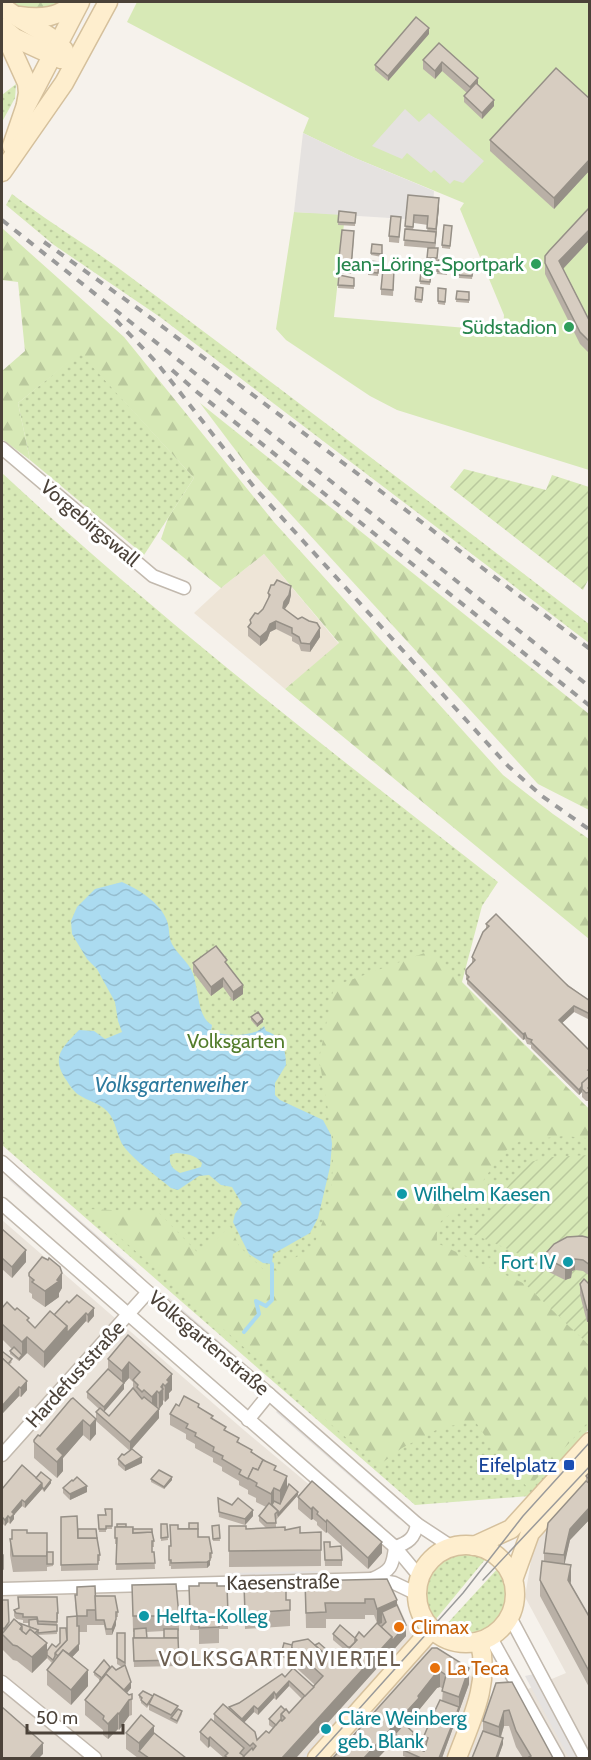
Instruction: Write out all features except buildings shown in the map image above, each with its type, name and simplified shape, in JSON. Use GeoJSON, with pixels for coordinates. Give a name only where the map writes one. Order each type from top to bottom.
{"type":"FeatureCollection","features":[{"type":"Feature","properties":{"kind":"street"},"geometry":{"type":"LineString","coordinates":[[4,19],[50,17],[67,10],[75,2]]}},
{"type":"Feature","properties":{"kind":"street"},"geometry":{"type":"LineString","coordinates":[[4,168],[25,108],[80,2]]}},
{"type":"Feature","properties":{"kind":"street"},"geometry":{"type":"LineString","coordinates":[[4,168],[64,83],[99,6]]}},
{"type":"Feature","properties":{"kind":"street"},"geometry":{"type":"LineString","coordinates":[[4,19],[15,38],[55,49],[75,63]]}},
{"type":"Feature","properties":{"kind":"street"},"geometry":{"type":"LineString","coordinates":[[4,19],[27,83],[25,108]]}},
{"type":"Feature","properties":{"kind":"street","name":"Vorgebirgswall"},"geometry":{"type":"LineString","coordinates":[[2,448],[153,576],[184,588]]}},
{"type":"Feature","properties":{"kind":"street","name":"Volksgartenstraße"},"geometry":{"type":"LineString","coordinates":[[2,1162],[148,1292],[417,1524],[452,1547]]}},
{"type":"Feature","properties":{"kind":"street","name":"Volksgartenstraße"},"geometry":{"type":"LineString","coordinates":[[2,1204],[127,1316],[395,1546],[418,1586]]}},
{"type":"Feature","properties":{"kind":"street","name":"Hardefuststraße"},"geometry":{"type":"LineString","coordinates":[[2,1455],[148,1292]]}},
{"type":"Feature","properties":{"kind":"street"},"geometry":{"type":"LineString","coordinates":[[248,1420],[269,1394]]}},
{"type":"Feature","properties":{"kind":"street"},"geometry":{"type":"LineString","coordinates":[[474,1546],[511,1529],[590,1442]]}},
{"type":"Feature","properties":{"kind":"street"},"geometry":{"type":"LineString","coordinates":[[513,1580],[530,1533],[590,1466]]}},
{"type":"Feature","properties":{"kind":"street"},"geometry":{"type":"LineString","coordinates":[[371,1579],[384,1574],[393,1563],[395,1546],[407,1543],[416,1533],[417,1524]]}},
{"type":"Feature","properties":{"kind":"street"},"geometry":{"type":"LineString","coordinates":[[474,1546],[489,1551],[505,1564],[513,1580],[515,1602],[510,1617],[486,1640],[456,1642],[442,1637],[424,1619],[418,1586],[427,1565],[437,1555],[452,1547],[474,1546]]}},
{"type":"Feature","properties":{"kind":"street","name":"Kaesenstraße"},"geometry":{"type":"LineString","coordinates":[[2,1589],[371,1579],[418,1586]]}},
{"type":"Feature","properties":{"kind":"street"},"geometry":{"type":"LineString","coordinates":[[510,1617],[585,1758]]}},
{"type":"Feature","properties":{"kind":"street"},"geometry":{"type":"LineString","coordinates":[[317,1758],[432,1629]]}},
{"type":"Feature","properties":{"kind":"street"},"geometry":{"type":"LineString","coordinates":[[486,1640],[518,1684],[558,1758]]}},
{"type":"Feature","properties":{"kind":"street"},"geometry":{"type":"LineString","coordinates":[[486,1640],[484,1672],[491,1687]]}},
{"type":"Feature","properties":{"kind":"street"},"geometry":{"type":"LineString","coordinates":[[2,1682],[95,1758]]}},
{"type":"Feature","properties":{"kind":"street"},"geometry":{"type":"LineString","coordinates":[[491,1687],[518,1684]]}},
{"type":"Feature","properties":{"kind":"street"},"geometry":{"type":"LineString","coordinates":[[457,1758],[491,1687]]}},
{"type":"Feature","properties":{"kind":"shaded area"},"geometry":{"type":"Polygon","coordinates":[[[405,109],[419,122],[429,113],[484,161],[463,183],[454,180],[450,184],[434,170],[431,173],[407,153],[402,159],[372,146],[405,109]]]}},
{"type":"Feature","properties":{"kind":"shaded area"},"geometry":{"type":"Polygon","coordinates":[[[303,133],[355,158],[434,191],[433,205],[406,219],[294,212],[303,133]]]}},
{"type":"Feature","properties":{"kind":"shaded area"},"geometry":{"type":"Polygon","coordinates":[[[264,554],[339,644],[285,689],[194,613],[264,554]]]}},
{"type":"Feature","properties":{"kind":"shaded area"},"geometry":{"type":"Polygon","coordinates":[[[20,1168],[137,1270],[135,1273],[17,1171],[20,1168]]]}},
{"type":"Feature","properties":{"kind":"shaded area"},"geometry":{"type":"Polygon","coordinates":[[[12,1177],[130,1280],[128,1283],[9,1180],[12,1177]]]}},
{"type":"Feature","properties":{"kind":"shaded area"},"geometry":{"type":"Polygon","coordinates":[[[2,1220],[245,1431],[391,1553],[384,1573],[407,1624],[439,1655],[471,1676],[491,1696],[516,1694],[566,1673],[525,1597],[535,1536],[589,1484],[589,1758],[2,1758],[2,1220]]]}},
{"type":"Feature","properties":{"kind":"shaded area"},"geometry":{"type":"Polygon","coordinates":[[[167,1298],[256,1373],[254,1376],[165,1300],[167,1298]]]}},
{"type":"Feature","properties":{"kind":"shaded area"},"geometry":{"type":"Polygon","coordinates":[[[279,1409],[402,1516],[399,1519],[276,1412],[279,1409]]]}},
{"type":"Feature","properties":{"kind":"shaded area"},"geometry":{"type":"Polygon","coordinates":[[[266,1424],[383,1526],[381,1529],[264,1427],[266,1424]]]}},
{"type":"Feature","properties":{"kind":"shaded area"},"geometry":{"type":"Polygon","coordinates":[[[318,1571],[318,1575],[228,1577],[228,1573],[318,1571]]]}},
{"type":"Feature","properties":{"kind":"shaded area"},"geometry":{"type":"Polygon","coordinates":[[[411,1638],[414,1641],[308,1758],[301,1758],[411,1638]]]}},
{"type":"Feature","properties":{"kind":"shaded area"},"geometry":{"type":"Polygon","coordinates":[[[534,1674],[579,1758],[569,1758],[525,1676],[534,1674]]]}},
{"type":"Feature","properties":{"kind":"green space"},"geometry":{"type":"Polygon","coordinates":[[[4,2],[60,2],[57,7],[31,14],[4,2]]]}},
{"type":"Feature","properties":{"kind":"green space","name":"Jean-Löring-Sportpark"},"geometry":{"type":"Polygon","coordinates":[[[137,2],[589,2],[589,470],[397,410],[370,396],[286,340],[276,329],[294,212],[345,214],[334,317],[503,331],[504,315],[460,209],[464,203],[355,158],[303,133],[309,118],[127,22],[137,2]]]}},
{"type":"Feature","properties":{"kind":"green space"},"geometry":{"type":"Polygon","coordinates":[[[16,84],[15,98],[2,122],[2,95],[16,84]]]}},
{"type":"Feature","properties":{"kind":"green space"},"geometry":{"type":"Polygon","coordinates":[[[12,194],[177,311],[589,624],[589,643],[160,317],[54,245],[6,205],[12,194]]]}},
{"type":"Feature","properties":{"kind":"green space"},"geometry":{"type":"Polygon","coordinates":[[[2,228],[124,337],[274,522],[503,775],[589,839],[589,939],[285,689],[339,643],[264,554],[221,588],[161,539],[168,518],[194,478],[80,353],[18,403],[30,460],[2,439],[2,371],[25,351],[18,282],[2,280],[2,228]]]}},
{"type":"Feature","properties":{"kind":"green space"},"geometry":{"type":"Polygon","coordinates":[[[80,352],[194,478],[144,555],[30,460],[18,403],[80,352]]]}},
{"type":"Feature","properties":{"kind":"green space"},"geometry":{"type":"Polygon","coordinates":[[[200,403],[589,714],[589,810],[538,784],[252,472],[200,403]]]}},
{"type":"Feature","properties":{"kind":"green space"},"geometry":{"type":"Polygon","coordinates":[[[464,469],[546,490],[552,475],[589,487],[589,578],[583,590],[450,487],[464,469]]]}},
{"type":"Feature","properties":{"kind":"green space","name":"Volksgarten"},"geometry":{"type":"Polygon","coordinates":[[[2,473],[183,632],[498,882],[482,906],[462,982],[589,1109],[589,1429],[529,1496],[415,1505],[2,1145],[2,473]]]}},
{"type":"Feature","properties":{"kind":"green space"},"geometry":{"type":"Polygon","coordinates":[[[430,951],[589,1109],[589,1137],[564,1136],[520,1141],[501,1154],[463,1211],[445,1218],[438,1229],[437,1243],[525,1284],[589,1345],[589,1421],[528,1488],[497,1454],[475,1421],[440,1428],[402,1448],[378,1466],[88,1209],[158,1212],[200,1255],[230,1226],[239,1246],[267,1273],[313,1248],[331,1198],[334,1143],[319,1059],[334,986],[430,951]]]}},
{"type":"Feature","properties":{"kind":"green space"},"geometry":{"type":"Polygon","coordinates":[[[589,1155],[589,1345],[525,1284],[533,1260],[473,1234],[525,1163],[552,1157],[589,1155]]]}},
{"type":"Feature","properties":{"kind":"green space"},"geometry":{"type":"Polygon","coordinates":[[[471,1551],[488,1556],[436,1619],[429,1608],[427,1596],[427,1584],[431,1574],[447,1557],[458,1552],[471,1551]]]}},
{"type":"Feature","properties":{"kind":"green space"},"geometry":{"type":"Polygon","coordinates":[[[500,1566],[507,1580],[509,1595],[506,1608],[499,1619],[488,1628],[475,1633],[460,1633],[444,1627],[500,1566]]]}},
{"type":"Feature","properties":{"kind":"water","name":"Volksgartenweiher"},"geometry":{"type":"Polygon","coordinates":[[[122,882],[142,893],[160,908],[167,921],[172,944],[191,970],[201,1010],[212,1025],[211,1031],[231,1035],[246,1034],[253,1033],[264,1026],[266,1031],[276,1036],[284,1049],[286,1065],[275,1083],[275,1095],[280,1100],[323,1120],[331,1135],[330,1167],[318,1218],[310,1233],[273,1254],[272,1264],[263,1263],[249,1254],[233,1222],[242,1204],[232,1187],[221,1185],[209,1175],[199,1176],[178,1190],[171,1188],[125,1148],[113,1119],[107,1111],[77,1094],[62,1073],[59,1065],[60,1053],[79,1030],[94,1031],[105,1039],[122,1032],[115,1002],[97,969],[87,959],[72,934],[71,921],[77,907],[95,889],[122,882]],[[176,1153],[170,1155],[170,1161],[180,1173],[201,1167],[202,1163],[196,1158],[176,1153]]]}},
{"type":"Feature","properties":{"kind":"waterway"},"geometry":{"type":"LineString","coordinates":[[244,1332],[259,1314],[256,1301],[266,1306],[272,1300],[272,1264]]}},
{"type":"Feature","properties":{"kind":"tram line"},"geometry":{"type":"LineString","coordinates":[[315,1758],[463,1593],[523,1516],[590,1442]]}},
{"type":"Feature","properties":{"kind":"tram line"},"geometry":{"type":"LineString","coordinates":[[483,1580],[590,1466]]}},
{"type":"Feature","properties":{"kind":"railway"},"geometry":{"type":"LineString","coordinates":[[2,220],[590,687]]}},
{"type":"Feature","properties":{"kind":"railway"},"geometry":{"type":"LineString","coordinates":[[44,242],[143,312],[590,649]]}},
{"type":"Feature","properties":{"kind":"railway"},"geometry":{"type":"LineString","coordinates":[[116,320],[157,363],[254,487],[508,766],[542,796],[590,830]]}},
{"type":"Feature","properties":{"kind":"railway"},"geometry":{"type":"LineString","coordinates":[[172,370],[590,706]]}},
{"type":"Feature","properties":{"kind":"place","name":"Jean-Löring-Sportpark"},"geometry":{"type":"Point","coordinates":[536,264]}},
{"type":"Feature","properties":{"kind":"place","name":"Südstadion"},"geometry":{"type":"Point","coordinates":[569,327]}},
{"type":"Feature","properties":{"kind":"place","name":"Wilhelm Kaesen"},"geometry":{"type":"Point","coordinates":[402,1194]}},
{"type":"Feature","properties":{"kind":"place","name":"Fort IV"},"geometry":{"type":"Point","coordinates":[568,1262]}},
{"type":"Feature","properties":{"kind":"place","name":"Eifelplatz"},"geometry":{"type":"Point","coordinates":[569,1465]}},
{"type":"Feature","properties":{"kind":"place","name":"Helfta-Kolleg"},"geometry":{"type":"Point","coordinates":[144,1616]}},
{"type":"Feature","properties":{"kind":"place","name":"Climax"},"geometry":{"type":"Point","coordinates":[399,1627]}},
{"type":"Feature","properties":{"kind":"place","name":"La Teca"},"geometry":{"type":"Point","coordinates":[435,1668]}},
{"type":"Feature","properties":{"kind":"place","name":"Cläre Weinberg geb. Blank"},"geometry":{"type":"Point","coordinates":[326,1729]}},
{"type":"Feature","properties":{"kind":"district","name":"VOLKSGARTENVIERTEL"},"geometry":{"type":"Point","coordinates":[280,1659]}}]}
